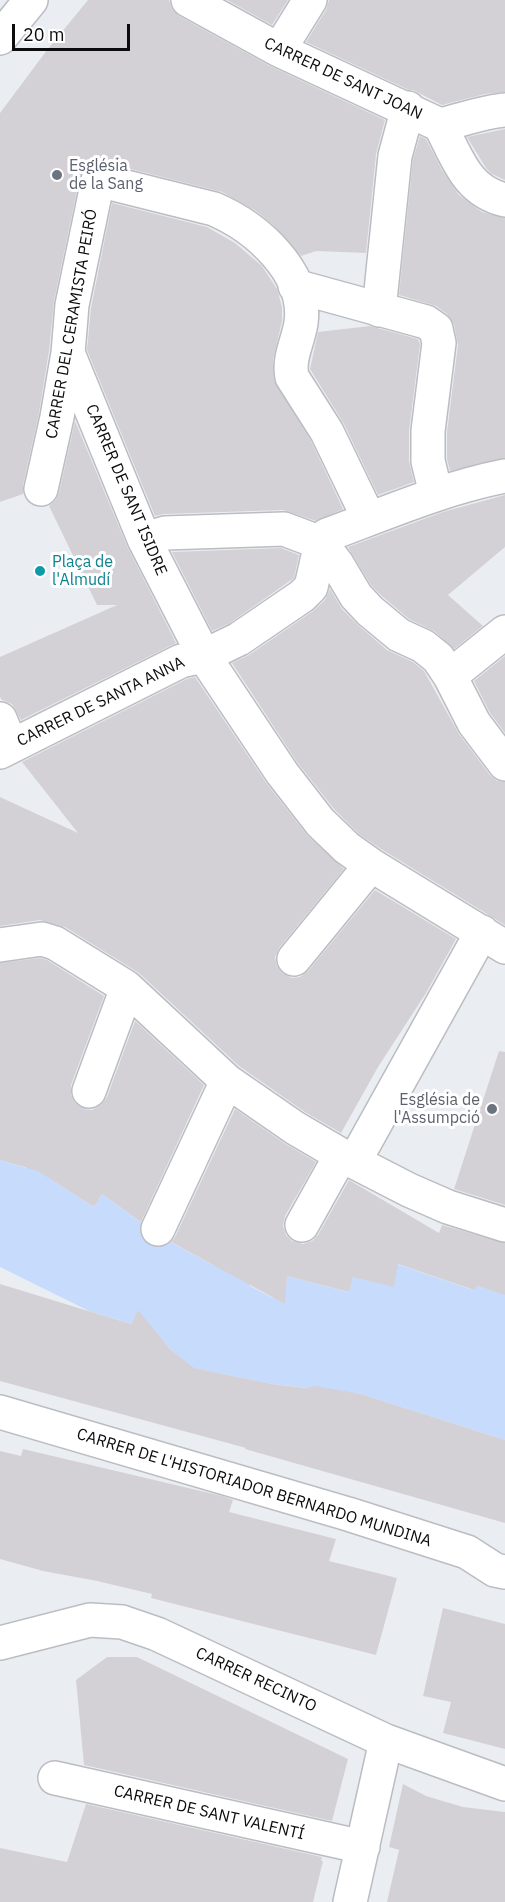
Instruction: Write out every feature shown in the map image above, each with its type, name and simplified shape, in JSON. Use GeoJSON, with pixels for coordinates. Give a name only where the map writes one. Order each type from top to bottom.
{"type":"FeatureCollection","features":[{"type":"Feature","properties":{"kind":"street"},"geometry":{"type":"LineString","coordinates":[[0,38],[31,0]]}},
{"type":"Feature","properties":{"kind":"street","name":"CARRER DE SANT JOAN"},"geometry":{"type":"LineString","coordinates":[[189,0],[279,50],[408,108],[440,125],[466,120],[488,112],[505,110]]}},
{"type":"Feature","properties":{"kind":"street"},"geometry":{"type":"LineString","coordinates":[[279,50],[310,0]]}},
{"type":"Feature","properties":{"kind":"street"},"geometry":{"type":"LineString","coordinates":[[379,310],[395,156],[408,108]]}},
{"type":"Feature","properties":{"kind":"street"},"geometry":{"type":"LineString","coordinates":[[440,125],[471,181],[491,197],[505,200]]}},
{"type":"Feature","properties":{"kind":"street","name":"CARRER DEL CERAMISTA PEIRÓ"},"geometry":{"type":"LineString","coordinates":[[44,478],[68,353],[72,305],[98,180],[214,209],[231,216],[272,248],[287,269],[295,286]]}},
{"type":"Feature","properties":{"kind":"street"},"geometry":{"type":"LineString","coordinates":[[295,286],[426,322],[436,329],[439,343],[428,431],[428,461],[436,494]]}},
{"type":"Feature","properties":{"kind":"street"},"geometry":{"type":"LineString","coordinates":[[295,286],[302,313],[301,325],[291,358],[292,377],[327,432],[369,519]]}},
{"type":"Feature","properties":{"kind":"street","name":"CARRER DE SANT ISIDRE"},"geometry":{"type":"LineString","coordinates":[[68,353],[144,539],[204,656],[274,761],[320,822],[347,848],[493,940]]}},
{"type":"Feature","properties":{"kind":"street"},"geometry":{"type":"LineString","coordinates":[[321,543],[327,535],[436,494],[505,476]]}},
{"type":"Feature","properties":{"kind":"street"},"geometry":{"type":"LineString","coordinates":[[144,539],[165,533],[284,529],[321,543],[370,611],[399,635],[438,658],[474,723],[505,764]]}},
{"type":"Feature","properties":{"kind":"street","name":"CARRER DE SANTA ANNA"},"geometry":{"type":"LineString","coordinates":[[4,739],[181,661],[204,656],[244,635],[307,592],[311,587],[321,543]]}},
{"type":"Feature","properties":{"kind":"street"},"geometry":{"type":"LineString","coordinates":[[450,676],[505,632]]}},
{"type":"Feature","properties":{"kind":"street"},"geometry":{"type":"LineString","coordinates":[[294,959],[371,865]]}},
{"type":"Feature","properties":{"kind":"street"},"geometry":{"type":"LineString","coordinates":[[7,938],[42,939],[55,943],[127,988],[227,1081],[268,1110],[348,1159],[448,1206],[505,1226]]}},
{"type":"Feature","properties":{"kind":"street"},"geometry":{"type":"LineString","coordinates":[[302,1225],[493,940]]}},
{"type":"Feature","properties":{"kind":"street"},"geometry":{"type":"LineString","coordinates":[[90,1091],[127,988]]}},
{"type":"Feature","properties":{"kind":"street"},"geometry":{"type":"LineString","coordinates":[[158,1229],[227,1081]]}},
{"type":"Feature","properties":{"kind":"street","name":"CARRER DE L'HISTORIADOR BERNARDO MUNDINA"},"geometry":{"type":"LineString","coordinates":[[0,1412],[380,1524],[467,1552],[495,1570],[505,1572]]}},
{"type":"Feature","properties":{"kind":"street","name":"CARRER RECINTO"},"geometry":{"type":"LineString","coordinates":[[0,1642],[90,1620],[122,1622],[157,1634],[386,1741],[505,1784]]}},
{"type":"Feature","properties":{"kind":"street"},"geometry":{"type":"LineString","coordinates":[[350,1902],[386,1741]]}},
{"type":"Feature","properties":{"kind":"street","name":"CARRER DE SANT VALENTÍ"},"geometry":{"type":"LineString","coordinates":[[55,1778],[363,1847]]}},
{"type":"Feature","properties":{"kind":"shaded area"},"geometry":{"type":"Polygon","coordinates":[[[86,1092],[93,1095],[49,1178],[94,1207],[102,1194],[163,1238],[211,1264],[252,1281],[250,1286],[273,1298],[285,1297],[287,1276],[348,1292],[353,1277],[391,1262],[473,1290],[478,1286],[505,1294],[505,1440],[361,1394],[272,1384],[193,1368],[172,1351],[138,1311],[131,1324],[89,1311],[0,1267],[0,1160],[26,1168],[33,1157],[45,1163],[86,1092]]]}},
{"type":"Feature","properties":{"kind":"building"},"geometry":{"type":"Polygon","coordinates":[[[88,0],[169,0],[172,9],[179,16],[270,66],[385,120],[376,154],[366,253],[316,251],[301,256],[273,225],[256,211],[222,192],[103,162],[93,162],[85,167],[80,176],[54,301],[49,351],[23,494],[0,502],[0,113],[88,0]]]}},
{"type":"Feature","properties":{"kind":"building"},"geometry":{"type":"Polygon","coordinates":[[[227,0],[288,0],[272,25],[227,0]]]}},
{"type":"Feature","properties":{"kind":"building"},"geometry":{"type":"Polygon","coordinates":[[[329,0],[505,0],[505,92],[485,94],[442,105],[306,42],[326,10],[329,0]]]}},
{"type":"Feature","properties":{"kind":"building"},"geometry":{"type":"Polygon","coordinates":[[[505,129],[505,180],[492,174],[486,168],[467,137],[505,129]]]}},
{"type":"Feature","properties":{"kind":"building"},"geometry":{"type":"Polygon","coordinates":[[[420,136],[426,139],[442,170],[459,195],[482,212],[505,218],[505,458],[450,471],[447,459],[447,432],[458,345],[454,325],[447,314],[436,306],[399,295],[413,159],[420,136]]]}},
{"type":"Feature","properties":{"kind":"building"},"geometry":{"type":"Polygon","coordinates":[[[112,203],[207,227],[235,243],[262,266],[277,289],[282,307],[282,321],[273,360],[274,380],[311,441],[343,509],[316,521],[283,510],[155,516],[87,350],[91,308],[112,203]]]}},
{"type":"Feature","properties":{"kind":"building"},"geometry":{"type":"Polygon","coordinates":[[[370,326],[418,339],[420,344],[409,431],[409,461],[414,482],[378,495],[344,424],[310,369],[318,332],[370,326]]]}},
{"type":"Feature","properties":{"kind":"building"},"geometry":{"type":"Polygon","coordinates":[[[75,421],[127,546],[176,643],[21,720],[12,704],[0,697],[0,657],[117,605],[97,605],[49,506],[59,493],[75,421]]]}},
{"type":"Feature","properties":{"kind":"building"},"geometry":{"type":"Polygon","coordinates":[[[505,495],[505,547],[448,595],[483,626],[454,649],[434,631],[409,619],[383,597],[371,585],[348,547],[443,512],[505,495]]]}},
{"type":"Feature","properties":{"kind":"building"},"geometry":{"type":"Polygon","coordinates":[[[281,548],[299,555],[294,578],[230,623],[212,631],[172,552],[281,548]]]}},
{"type":"Feature","properties":{"kind":"building"},"geometry":{"type":"Polygon","coordinates":[[[330,589],[342,609],[358,625],[387,650],[413,662],[424,671],[459,734],[490,775],[497,781],[505,782],[505,925],[359,834],[334,809],[297,762],[232,663],[249,655],[313,611],[325,600],[330,589]]]}},
{"type":"Feature","properties":{"kind":"building"},"geometry":{"type":"Polygon","coordinates":[[[505,656],[505,733],[490,713],[474,681],[505,656]]]}},
{"type":"Feature","properties":{"kind":"building"},"geometry":{"type":"Polygon","coordinates":[[[195,677],[267,784],[307,835],[344,869],[279,948],[275,957],[282,973],[292,978],[300,977],[308,971],[375,890],[456,939],[426,993],[378,1067],[341,1133],[305,1112],[239,1066],[139,973],[65,927],[40,920],[0,926],[0,797],[78,833],[22,762],[195,677]]]}},
{"type":"Feature","properties":{"kind":"building"},"geometry":{"type":"Polygon","coordinates":[[[40,958],[47,960],[104,996],[71,1085],[71,1095],[75,1103],[83,1109],[92,1110],[101,1105],[107,1097],[135,1021],[204,1085],[141,1222],[102,1194],[94,1207],[38,1171],[0,1160],[0,963],[40,958]]]}},
{"type":"Feature","properties":{"kind":"building","name":"Església de l'Assumpció"},"geometry":{"type":"Polygon","coordinates":[[[499,1051],[505,1052],[505,1205],[454,1189],[499,1051]]]}},
{"type":"Feature","properties":{"kind":"building"},"geometry":{"type":"Polygon","coordinates":[[[235,1109],[316,1162],[285,1216],[283,1226],[286,1235],[292,1241],[303,1244],[312,1241],[318,1235],[349,1180],[439,1233],[442,1225],[505,1243],[505,1295],[478,1286],[474,1290],[398,1264],[394,1287],[353,1277],[349,1292],[287,1276],[285,1304],[171,1242],[235,1109]]]}},
{"type":"Feature","properties":{"kind":"building"},"geometry":{"type":"Polygon","coordinates":[[[0,1284],[131,1324],[138,1310],[171,1350],[194,1368],[272,1384],[306,1388],[315,1386],[361,1394],[505,1440],[505,1523],[246,1448],[0,1381],[0,1284]]]}},
{"type":"Feature","properties":{"kind":"building"},"geometry":{"type":"Polygon","coordinates":[[[23,1449],[222,1496],[233,1500],[229,1512],[336,1539],[329,1561],[397,1578],[376,1655],[151,1598],[152,1594],[43,1571],[0,1559],[0,1451],[21,1456],[23,1449]]]}},
{"type":"Feature","properties":{"kind":"building"},"geometry":{"type":"Polygon","coordinates":[[[443,1608],[505,1624],[505,1749],[443,1733],[451,1702],[423,1696],[443,1608]]]}},
{"type":"Feature","properties":{"kind":"building"},"geometry":{"type":"Polygon","coordinates":[[[107,1657],[137,1657],[348,1759],[332,1821],[84,1765],[76,1680],[107,1657]]]}},
{"type":"Feature","properties":{"kind":"building"},"geometry":{"type":"Polygon","coordinates":[[[403,1784],[426,1796],[463,1807],[505,1812],[505,1902],[387,1902],[399,1850],[389,1847],[403,1784]]]}},
{"type":"Feature","properties":{"kind":"building"},"geometry":{"type":"Polygon","coordinates":[[[86,1804],[322,1857],[313,1902],[0,1902],[0,1848],[67,1862],[86,1804]]]}},
{"type":"Feature","properties":{"kind":"place","name":"Església de la Sang"},"geometry":{"type":"Point","coordinates":[57,175]}},
{"type":"Feature","properties":{"kind":"place","name":"Plaça de l'Almudí"},"geometry":{"type":"Point","coordinates":[40,571]}},
{"type":"Feature","properties":{"kind":"place","name":"Església de l'Assumpció"},"geometry":{"type":"Point","coordinates":[492,1109]}}]}
